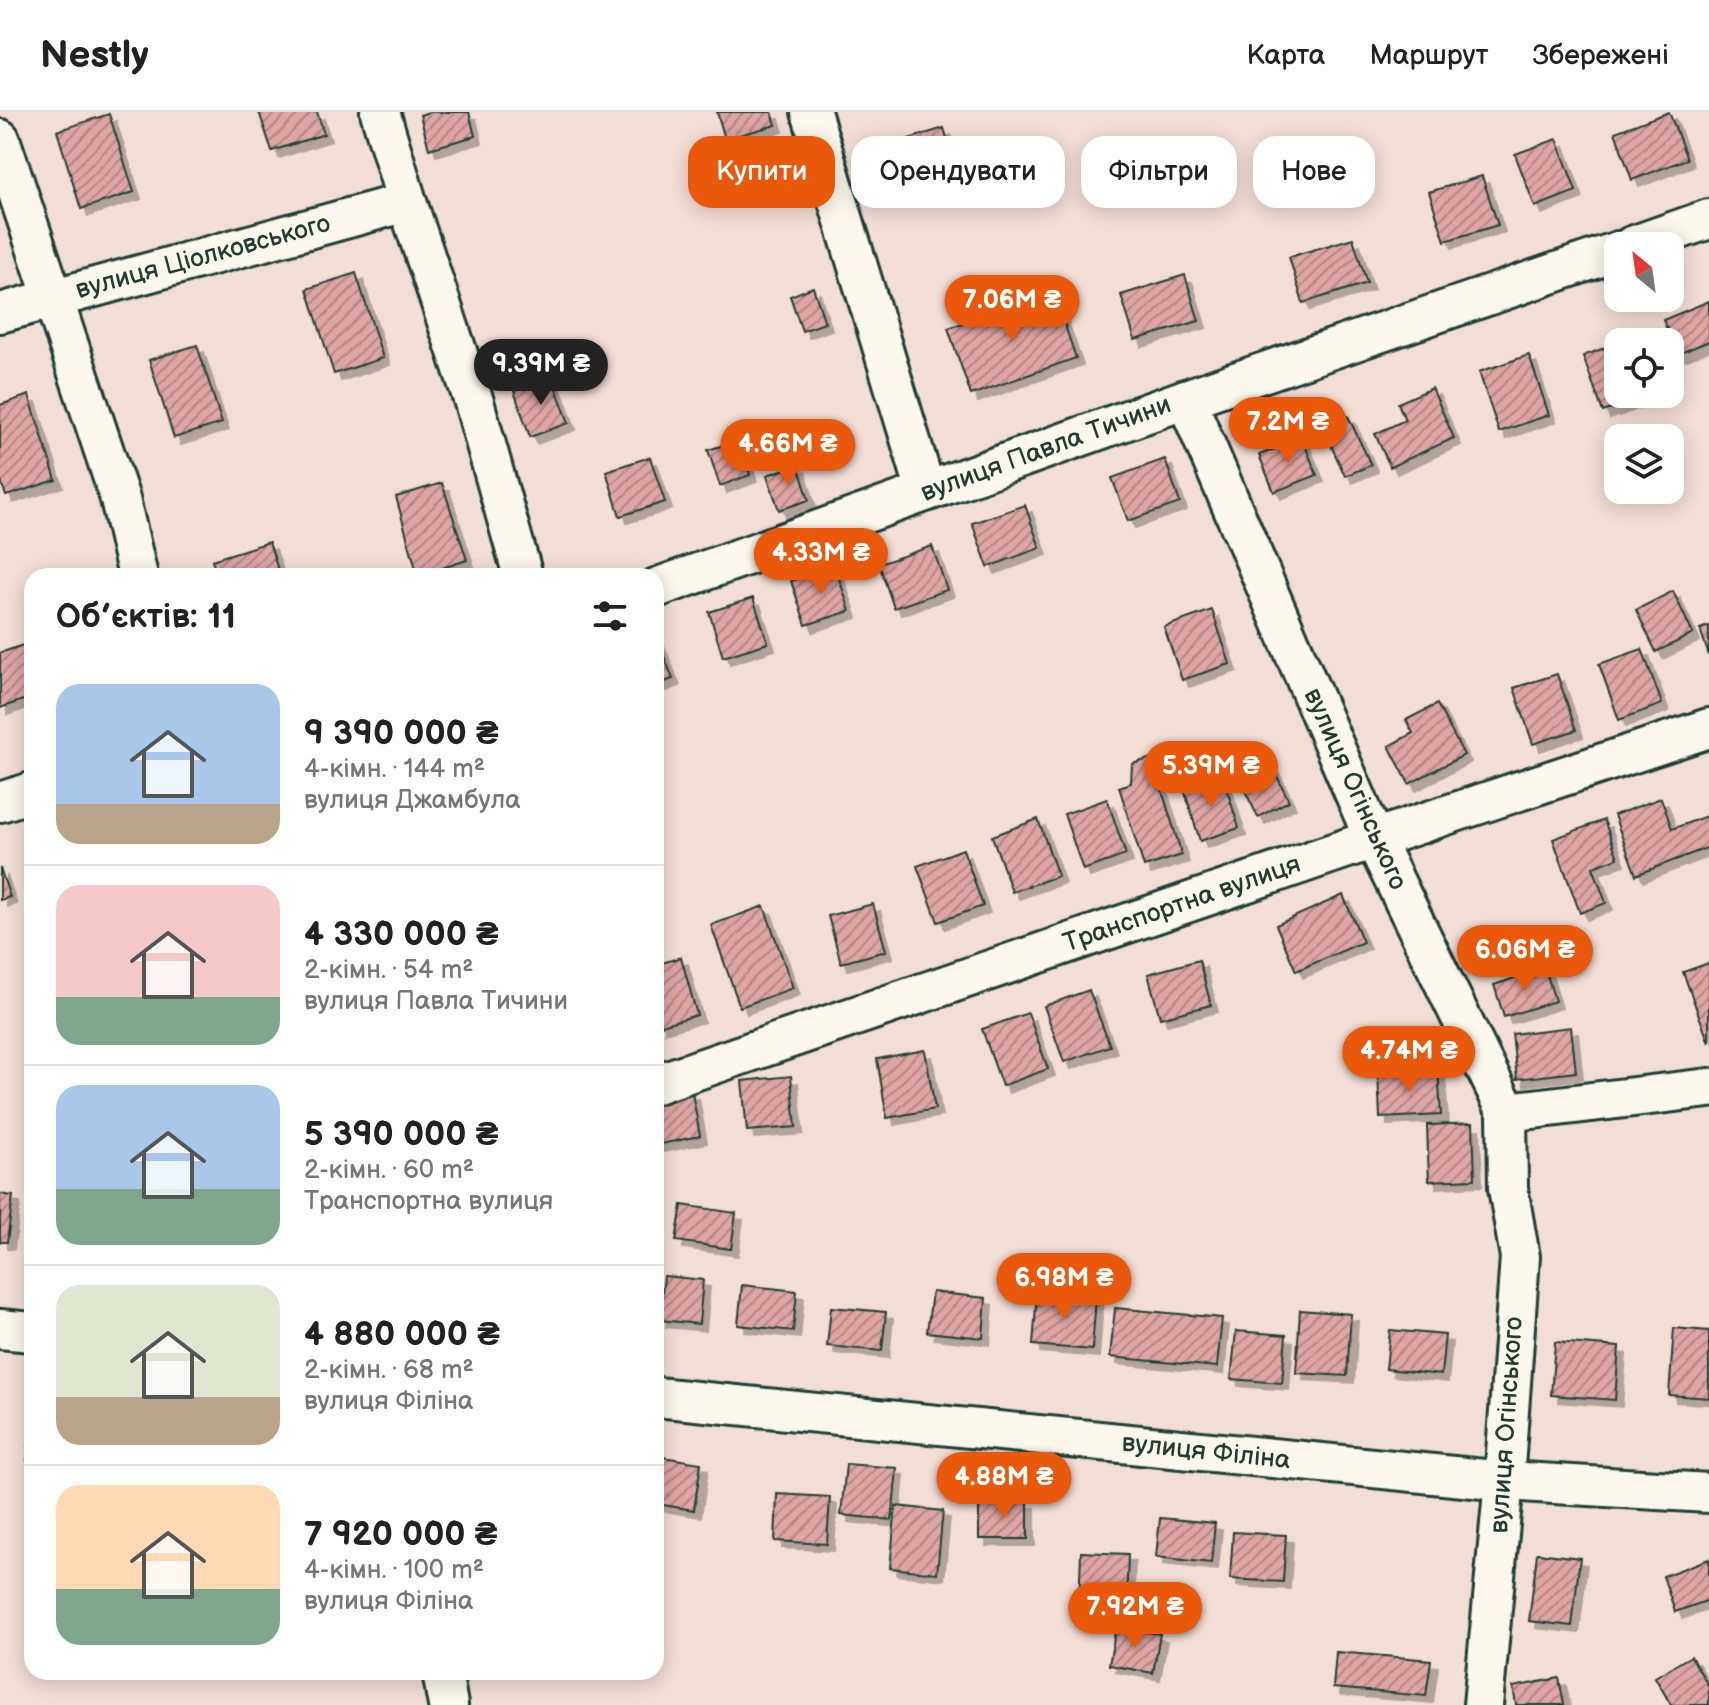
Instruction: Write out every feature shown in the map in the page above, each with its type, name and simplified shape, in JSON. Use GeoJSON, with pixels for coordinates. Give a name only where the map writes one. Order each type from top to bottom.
{"type":"FeatureCollection","features":[{"type":"Feature","properties":{"kind":"street"},"geometry":{"type":"LineString","coordinates":[[380,112],[474,402],[521,568]]}},
{"type":"Feature","properties":{"kind":"street"},"geometry":{"type":"LineString","coordinates":[[811,112],[926,491]]}},
{"type":"Feature","properties":{"kind":"street"},"geometry":{"type":"LineString","coordinates":[[0,139],[120,499],[136,568]]}},
{"type":"Feature","properties":{"kind":"street","name":"вулиця Ціолковського"},"geometry":{"type":"LineString","coordinates":[[0,313],[407,202]]}},
{"type":"Feature","properties":{"kind":"street"},"geometry":{"type":"LineString","coordinates":[[1672,232],[1709,219]]}},
{"type":"Feature","properties":{"kind":"street","name":"вулиця Павла Тичини"},"geometry":{"type":"LineString","coordinates":[[664,585],[1186,399],[1604,256]]}},
{"type":"Feature","properties":{"kind":"street","name":"вулиця Огінського"},"geometry":{"type":"LineString","coordinates":[[1186,399],[1374,839],[1507,1112],[1508,1188],[1520,1257],[1504,1481],[1483,1705]]}},
{"type":"Feature","properties":{"kind":"street","name":"Транспортна вулиця"},"geometry":{"type":"LineString","coordinates":[[664,1081],[1709,728]]}},
{"type":"Feature","properties":{"kind":"street"},"geometry":{"type":"LineString","coordinates":[[0,802],[24,794]]}},
{"type":"Feature","properties":{"kind":"street"},"geometry":{"type":"LineString","coordinates":[[1507,1112],[1709,1088]]}},
{"type":"Feature","properties":{"kind":"street"},"geometry":{"type":"LineString","coordinates":[[0,1329],[24,1331]]}},
{"type":"Feature","properties":{"kind":"street","name":"вулиця Філіна"},"geometry":{"type":"LineString","coordinates":[[664,1398],[1504,1481],[1709,1493]]}},
{"type":"Feature","properties":{"kind":"street"},"geometry":{"type":"LineString","coordinates":[[443,1680],[448,1705]]}},
{"type":"Feature","properties":{"kind":"building"},"geometry":{"type":"Polygon","coordinates":[[[259,112],[317,112],[324,134],[272,151],[259,112]]]}},
{"type":"Feature","properties":{"kind":"building"},"geometry":{"type":"Polygon","coordinates":[[[429,112],[469,112],[475,136],[429,149],[420,115],[429,112]]]}},
{"type":"Feature","properties":{"kind":"building"},"geometry":{"type":"Polygon","coordinates":[[[717,112],[772,112],[776,125],[736,136],[724,136],[717,112]]]}},
{"type":"Feature","properties":{"kind":"building"},"geometry":{"type":"Polygon","coordinates":[[[1669,112],[1687,159],[1632,180],[1615,132],[1669,112]]]}},
{"type":"Feature","properties":{"kind":"building"},"geometry":{"type":"Polygon","coordinates":[[[109,114],[134,192],[81,209],[57,131],[109,114]]]}},
{"type":"Feature","properties":{"kind":"building"},"geometry":{"type":"Polygon","coordinates":[[[944,128],[946,136],[918,136],[944,128]]]}},
{"type":"Feature","properties":{"kind":"building"},"geometry":{"type":"Polygon","coordinates":[[[1557,139],[1576,191],[1535,207],[1515,154],[1557,139]]]}},
{"type":"Feature","properties":{"kind":"building"},"geometry":{"type":"Polygon","coordinates":[[[1482,176],[1498,225],[1445,241],[1429,192],[1482,176]]]}},
{"type":"Feature","properties":{"kind":"building"},"geometry":{"type":"Polygon","coordinates":[[[1353,238],[1367,283],[1303,303],[1289,257],[1353,238]]]}},
{"type":"Feature","properties":{"kind":"building"},"geometry":{"type":"Polygon","coordinates":[[[356,273],[383,358],[334,374],[307,289],[356,273]]]}},
{"type":"Feature","properties":{"kind":"building"},"geometry":{"type":"Polygon","coordinates":[[[1185,275],[1199,321],[1135,340],[1121,295],[1185,275]]]}},
{"type":"Feature","properties":{"kind":"building"},"geometry":{"type":"Polygon","coordinates":[[[813,287],[825,323],[802,331],[790,296],[813,287]]]}},
{"type":"Feature","properties":{"kind":"building"},"geometry":{"type":"Polygon","coordinates":[[[1053,291],[1076,358],[971,395],[948,328],[1053,291]]]}},
{"type":"Feature","properties":{"kind":"building"},"geometry":{"type":"Polygon","coordinates":[[[1709,301],[1709,341],[1684,351],[1684,328],[1667,328],[1663,320],[1709,301]]]}},
{"type":"Feature","properties":{"kind":"building"},"geometry":{"type":"Polygon","coordinates":[[[197,345],[222,423],[174,438],[149,360],[197,345]]]}},
{"type":"Feature","properties":{"kind":"building"},"geometry":{"type":"Polygon","coordinates":[[[1604,348],[1604,408],[1614,408],[1603,412],[1583,356],[1604,348]]]}},
{"type":"Feature","properties":{"kind":"building"},"geometry":{"type":"Polygon","coordinates":[[[1529,355],[1549,415],[1499,432],[1479,372],[1529,355]]]}},
{"type":"Feature","properties":{"kind":"building"},"geometry":{"type":"Polygon","coordinates":[[[552,377],[569,423],[530,437],[514,391],[552,377]]]}},
{"type":"Feature","properties":{"kind":"building"},"geometry":{"type":"Polygon","coordinates":[[[1432,388],[1454,438],[1390,467],[1375,434],[1405,420],[1398,403],[1432,388]]]}},
{"type":"Feature","properties":{"kind":"building"},"geometry":{"type":"Polygon","coordinates":[[[29,395],[56,480],[6,496],[0,478],[0,405],[29,395]]]}},
{"type":"Feature","properties":{"kind":"building"},"geometry":{"type":"Polygon","coordinates":[[[1348,416],[1371,465],[1345,476],[1323,428],[1348,416]]]}},
{"type":"Feature","properties":{"kind":"building"},"geometry":{"type":"Polygon","coordinates":[[[1302,438],[1317,475],[1274,492],[1259,455],[1302,438]]]}},
{"type":"Feature","properties":{"kind":"building"},"geometry":{"type":"Polygon","coordinates":[[[739,440],[750,475],[720,486],[708,450],[739,440]]]}},
{"type":"Feature","properties":{"kind":"building"},"geometry":{"type":"Polygon","coordinates":[[[650,457],[665,502],[620,516],[606,471],[650,457]]]}},
{"type":"Feature","properties":{"kind":"building"},"geometry":{"type":"Polygon","coordinates":[[[1165,459],[1180,503],[1128,521],[1112,478],[1165,459]]]}},
{"type":"Feature","properties":{"kind":"building"},"geometry":{"type":"Polygon","coordinates":[[[798,465],[809,500],[779,510],[767,475],[798,465]]]}},
{"type":"Feature","properties":{"kind":"building"},"geometry":{"type":"Polygon","coordinates":[[[442,483],[467,560],[442,568],[416,568],[396,497],[442,483]]]}},
{"type":"Feature","properties":{"kind":"building"},"geometry":{"type":"Polygon","coordinates":[[[1025,505],[1040,548],[988,567],[972,523],[1025,505]]]}},
{"type":"Feature","properties":{"kind":"building"},"geometry":{"type":"Polygon","coordinates":[[[269,542],[277,568],[214,568],[212,560],[269,542]]]}},
{"type":"Feature","properties":{"kind":"building"},"geometry":{"type":"Polygon","coordinates":[[[932,546],[947,590],[894,608],[879,564],[932,546]]]}},
{"type":"Feature","properties":{"kind":"building"},"geometry":{"type":"Polygon","coordinates":[[[835,566],[850,611],[806,625],[791,581],[835,566]]]}},
{"type":"Feature","properties":{"kind":"building"},"geometry":{"type":"Polygon","coordinates":[[[1673,591],[1693,634],[1656,652],[1636,610],[1673,591]]]}},
{"type":"Feature","properties":{"kind":"building"},"geometry":{"type":"Polygon","coordinates":[[[753,598],[768,643],[723,657],[709,612],[753,598]]]}},
{"type":"Feature","properties":{"kind":"building"},"geometry":{"type":"Polygon","coordinates":[[[1212,610],[1230,664],[1182,680],[1164,627],[1212,610]]]}},
{"type":"Feature","properties":{"kind":"building"},"geometry":{"type":"Polygon","coordinates":[[[1709,626],[1709,656],[1700,629],[1709,626]]]}},
{"type":"Feature","properties":{"kind":"building"},"geometry":{"type":"Polygon","coordinates":[[[24,645],[24,700],[0,708],[0,653],[24,645]]]}},
{"type":"Feature","properties":{"kind":"building"},"geometry":{"type":"Polygon","coordinates":[[[1642,649],[1662,704],[1619,720],[1599,664],[1642,649]]]}},
{"type":"Feature","properties":{"kind":"building"},"geometry":{"type":"Polygon","coordinates":[[[664,656],[673,679],[664,682],[664,656]]]}},
{"type":"Feature","properties":{"kind":"building"},"geometry":{"type":"Polygon","coordinates":[[[1557,674],[1576,730],[1533,744],[1514,688],[1557,674]]]}},
{"type":"Feature","properties":{"kind":"building"},"geometry":{"type":"Polygon","coordinates":[[[1437,704],[1464,755],[1409,784],[1389,746],[1413,733],[1406,720],[1437,704]]]}},
{"type":"Feature","properties":{"kind":"building"},"geometry":{"type":"Polygon","coordinates":[[[1267,755],[1289,801],[1258,817],[1235,771],[1267,755]]]}},
{"type":"Feature","properties":{"kind":"building"},"geometry":{"type":"Polygon","coordinates":[[[1152,758],[1182,855],[1144,867],[1119,787],[1131,783],[1132,764],[1152,758]]]}},
{"type":"Feature","properties":{"kind":"building"},"geometry":{"type":"Polygon","coordinates":[[[1223,777],[1239,828],[1200,841],[1184,789],[1223,777]]]}},
{"type":"Feature","properties":{"kind":"building"},"geometry":{"type":"Polygon","coordinates":[[[1661,798],[1672,829],[1709,815],[1709,847],[1636,875],[1614,815],[1661,798]]]}},
{"type":"Feature","properties":{"kind":"building"},"geometry":{"type":"Polygon","coordinates":[[[1107,799],[1126,855],[1083,870],[1064,814],[1107,799]]]}},
{"type":"Feature","properties":{"kind":"building"},"geometry":{"type":"Polygon","coordinates":[[[1038,819],[1058,876],[1012,892],[992,836],[1038,819]]]}},
{"type":"Feature","properties":{"kind":"building"},"geometry":{"type":"Polygon","coordinates":[[[1604,820],[1618,858],[1593,867],[1606,903],[1580,913],[1553,839],[1604,820]]]}},
{"type":"Feature","properties":{"kind":"building"},"geometry":{"type":"Polygon","coordinates":[[[963,849],[983,906],[938,922],[917,866],[963,849]]]}},
{"type":"Feature","properties":{"kind":"building"},"geometry":{"type":"Polygon","coordinates":[[[0,868],[10,897],[0,900],[0,868]]]}},
{"type":"Feature","properties":{"kind":"building"},"geometry":{"type":"Polygon","coordinates":[[[1343,895],[1363,942],[1296,971],[1276,925],[1343,895]]]}},
{"type":"Feature","properties":{"kind":"building"},"geometry":{"type":"Polygon","coordinates":[[[873,904],[886,951],[841,963],[828,916],[873,904]]]}},
{"type":"Feature","properties":{"kind":"building"},"geometry":{"type":"Polygon","coordinates":[[[764,906],[793,988],[740,1007],[711,925],[764,906]]]}},
{"type":"Feature","properties":{"kind":"building"},"geometry":{"type":"Polygon","coordinates":[[[681,957],[697,1015],[664,1024],[664,962],[681,957]]]}},
{"type":"Feature","properties":{"kind":"building"},"geometry":{"type":"Polygon","coordinates":[[[1199,960],[1211,1005],[1160,1018],[1148,974],[1199,960]]]}},
{"type":"Feature","properties":{"kind":"building"},"geometry":{"type":"Polygon","coordinates":[[[1709,963],[1709,1043],[1683,972],[1709,963]]]}},
{"type":"Feature","properties":{"kind":"building"},"geometry":{"type":"Polygon","coordinates":[[[1545,968],[1555,1001],[1504,1017],[1494,985],[1545,968]]]}},
{"type":"Feature","properties":{"kind":"building"},"geometry":{"type":"Polygon","coordinates":[[[1089,990],[1110,1046],[1064,1062],[1044,1006],[1089,990]]]}},
{"type":"Feature","properties":{"kind":"building"},"geometry":{"type":"Polygon","coordinates":[[[1028,1013],[1048,1069],[1002,1086],[982,1029],[1028,1013]]]}},
{"type":"Feature","properties":{"kind":"building"},"geometry":{"type":"Polygon","coordinates":[[[1571,1027],[1576,1072],[1517,1079],[1512,1034],[1571,1027]]]}},
{"type":"Feature","properties":{"kind":"building"},"geometry":{"type":"Polygon","coordinates":[[[925,1050],[935,1109],[887,1118],[877,1059],[925,1050]]]}},
{"type":"Feature","properties":{"kind":"building"},"geometry":{"type":"Polygon","coordinates":[[[1438,1069],[1441,1115],[1380,1118],[1378,1072],[1438,1069]]]}},
{"type":"Feature","properties":{"kind":"building"},"geometry":{"type":"Polygon","coordinates":[[[791,1076],[796,1127],[747,1131],[742,1081],[791,1076]]]}},
{"type":"Feature","properties":{"kind":"building"},"geometry":{"type":"Polygon","coordinates":[[[692,1092],[700,1136],[664,1143],[664,1097],[692,1092]]]}},
{"type":"Feature","properties":{"kind":"building"},"geometry":{"type":"Polygon","coordinates":[[[1473,1123],[1475,1179],[1429,1181],[1427,1125],[1473,1123]]]}},
{"type":"Feature","properties":{"kind":"building"},"geometry":{"type":"Polygon","coordinates":[[[0,1194],[13,1196],[7,1242],[0,1242],[0,1194]]]}},
{"type":"Feature","properties":{"kind":"building"},"geometry":{"type":"Polygon","coordinates":[[[682,1205],[736,1213],[731,1249],[676,1241],[682,1205]]]}},
{"type":"Feature","properties":{"kind":"building"},"geometry":{"type":"Polygon","coordinates":[[[664,1276],[703,1280],[699,1324],[664,1320],[664,1276]]]}},
{"type":"Feature","properties":{"kind":"building"},"geometry":{"type":"Polygon","coordinates":[[[742,1285],[797,1291],[793,1331],[738,1325],[742,1285]]]}},
{"type":"Feature","properties":{"kind":"building"},"geometry":{"type":"Polygon","coordinates":[[[932,1292],[986,1298],[983,1338],[927,1332],[932,1292]]]}},
{"type":"Feature","properties":{"kind":"building"},"geometry":{"type":"Polygon","coordinates":[[[1037,1292],[1096,1297],[1092,1350],[1033,1345],[1037,1292]]]}},
{"type":"Feature","properties":{"kind":"building"},"geometry":{"type":"Polygon","coordinates":[[[831,1307],[886,1312],[882,1351],[827,1346],[831,1307]]]}},
{"type":"Feature","properties":{"kind":"building"},"geometry":{"type":"Polygon","coordinates":[[[1115,1308],[1222,1318],[1217,1367],[1110,1357],[1115,1308]]]}},
{"type":"Feature","properties":{"kind":"building"},"geometry":{"type":"Polygon","coordinates":[[[1300,1310],[1351,1314],[1347,1376],[1296,1373],[1300,1310]]]}},
{"type":"Feature","properties":{"kind":"building"},"geometry":{"type":"Polygon","coordinates":[[[1674,1328],[1709,1331],[1709,1398],[1669,1395],[1674,1328]]]}},
{"type":"Feature","properties":{"kind":"building"},"geometry":{"type":"Polygon","coordinates":[[[1390,1330],[1445,1335],[1441,1375],[1386,1369],[1390,1330]]]}},
{"type":"Feature","properties":{"kind":"building"},"geometry":{"type":"Polygon","coordinates":[[[1236,1331],[1286,1335],[1282,1383],[1231,1379],[1236,1331]]]}},
{"type":"Feature","properties":{"kind":"building"},"geometry":{"type":"Polygon","coordinates":[[[1555,1342],[1619,1347],[1615,1400],[1551,1395],[1555,1342]]]}},
{"type":"Feature","properties":{"kind":"building"},"geometry":{"type":"Polygon","coordinates":[[[664,1457],[701,1463],[694,1510],[664,1505],[664,1457]]]}},
{"type":"Feature","properties":{"kind":"building"},"geometry":{"type":"Polygon","coordinates":[[[846,1464],[897,1468],[892,1520],[841,1515],[846,1464]]]}},
{"type":"Feature","properties":{"kind":"building"},"geometry":{"type":"Polygon","coordinates":[[[777,1494],[830,1497],[827,1544],[775,1541],[777,1494]]]}},
{"type":"Feature","properties":{"kind":"building"},"geometry":{"type":"Polygon","coordinates":[[[979,1501],[1028,1501],[1028,1539],[979,1539],[979,1501]]]}},
{"type":"Feature","properties":{"kind":"building"},"geometry":{"type":"Polygon","coordinates":[[[896,1506],[943,1511],[937,1573],[890,1568],[896,1506]]]}},
{"type":"Feature","properties":{"kind":"building"},"geometry":{"type":"Polygon","coordinates":[[[1160,1518],[1215,1523],[1211,1563],[1156,1557],[1160,1518]]]}},
{"type":"Feature","properties":{"kind":"building"},"geometry":{"type":"Polygon","coordinates":[[[1233,1532],[1286,1535],[1283,1582],[1230,1579],[1233,1532]]]}},
{"type":"Feature","properties":{"kind":"building"},"geometry":{"type":"Polygon","coordinates":[[[1081,1552],[1128,1554],[1126,1608],[1079,1606],[1081,1552]]]}},
{"type":"Feature","properties":{"kind":"building"},"geometry":{"type":"Polygon","coordinates":[[[1537,1553],[1580,1558],[1572,1626],[1529,1621],[1537,1553]]]}},
{"type":"Feature","properties":{"kind":"building"},"geometry":{"type":"Polygon","coordinates":[[[1709,1559],[1709,1600],[1675,1612],[1663,1576],[1709,1559]]]}},
{"type":"Feature","properties":{"kind":"building"},"geometry":{"type":"Polygon","coordinates":[[[1116,1627],[1160,1634],[1153,1673],[1109,1665],[1116,1627]]]}},
{"type":"Feature","properties":{"kind":"building"},"geometry":{"type":"Polygon","coordinates":[[[1336,1652],[1431,1660],[1426,1696],[1333,1688],[1336,1652]]]}},
{"type":"Feature","properties":{"kind":"building"},"geometry":{"type":"Polygon","coordinates":[[[1691,1656],[1709,1687],[1709,1705],[1671,1705],[1655,1677],[1691,1656]]]}},
{"type":"Feature","properties":{"kind":"building"},"geometry":{"type":"Polygon","coordinates":[[[1559,1678],[1564,1705],[1516,1705],[1513,1687],[1559,1678]]]}}]}
